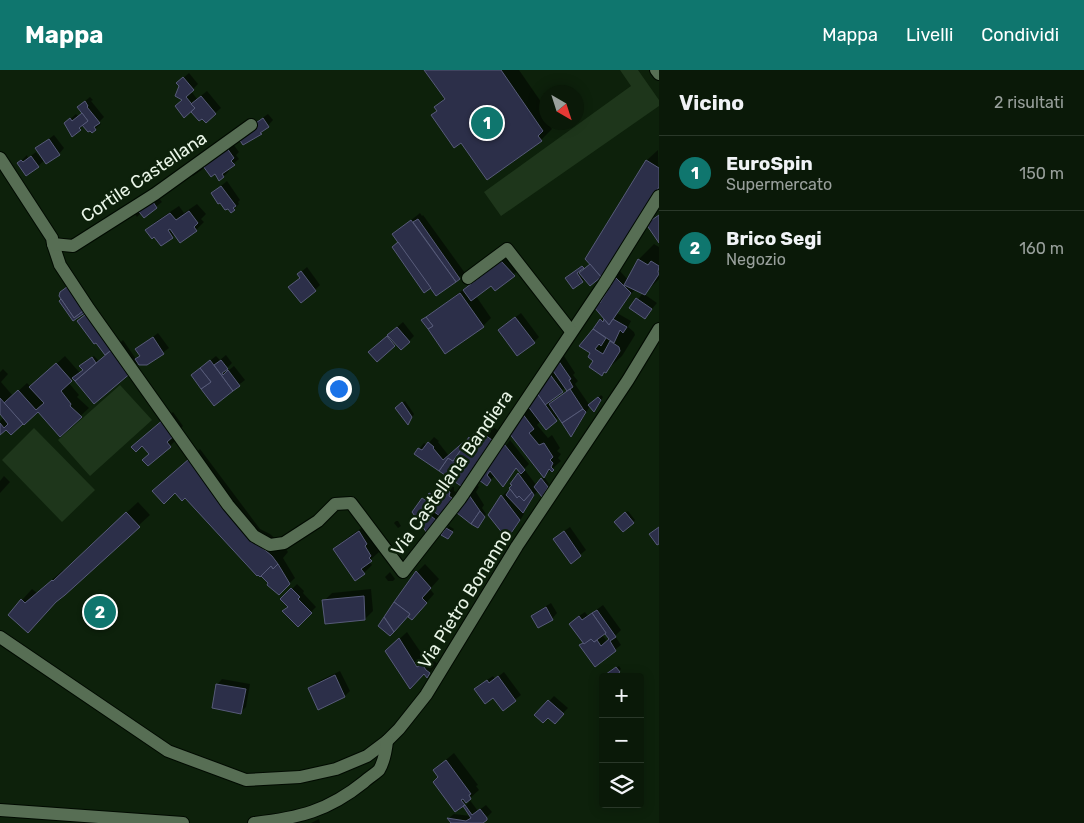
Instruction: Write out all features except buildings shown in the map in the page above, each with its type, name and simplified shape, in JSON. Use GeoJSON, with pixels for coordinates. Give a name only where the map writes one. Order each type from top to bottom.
{"type":"FeatureCollection","features":[{"type":"Feature","properties":{"kind":"street"},"geometry":{"type":"LineString","coordinates":[[656,70],[659,74]]}},
{"type":"Feature","properties":{"kind":"street","name":"Cortile Castellana"},"geometry":{"type":"LineString","coordinates":[[53,244],[73,246],[155,194],[251,125]]}},
{"type":"Feature","properties":{"kind":"street","name":"Via Castellana Bandiera"},"geometry":{"type":"LineString","coordinates":[[0,158],[52,238],[60,265],[228,505],[254,536],[270,545],[284,543],[318,521],[336,504],[351,503],[404,572],[460,499],[604,284],[659,196]]}},
{"type":"Feature","properties":{"kind":"street"},"geometry":{"type":"LineString","coordinates":[[468,278],[507,249],[572,330]]}},
{"type":"Feature","properties":{"kind":"street","name":"Via Pietro Bonanno"},"geometry":{"type":"LineString","coordinates":[[254,823],[303,816],[331,804],[358,787],[378,770],[386,754],[387,741],[399,730],[426,695],[517,546],[628,380],[659,329]]}},
{"type":"Feature","properties":{"kind":"street"},"geometry":{"type":"LineString","coordinates":[[0,636],[168,751],[246,780],[300,777],[336,769],[367,756],[387,741]]}},
{"type":"Feature","properties":{"kind":"street"},"geometry":{"type":"LineString","coordinates":[[0,810],[183,823]]}},
{"type":"Feature","properties":{"kind":"green space"},"geometry":{"type":"Polygon","coordinates":[[[620,70],[638,70],[659,100],[659,106],[501,216],[484,192],[570,130],[584,130],[584,120],[631,86],[620,70]]]}},
{"type":"Feature","properties":{"kind":"green space"},"geometry":{"type":"Polygon","coordinates":[[[120,385],[152,420],[90,476],[58,440],[120,385]]]}},
{"type":"Feature","properties":{"kind":"green space"},"geometry":{"type":"Polygon","coordinates":[[[34,428],[95,490],[62,522],[2,460],[34,428]]]}},
{"type":"Feature","properties":{"kind":"place","name":"EuroSpin"},"geometry":{"type":"Point","coordinates":[487,123]}},
{"type":"Feature","properties":{"kind":"place","name":"Brico Segi"},"geometry":{"type":"Point","coordinates":[100,612]}}]}
